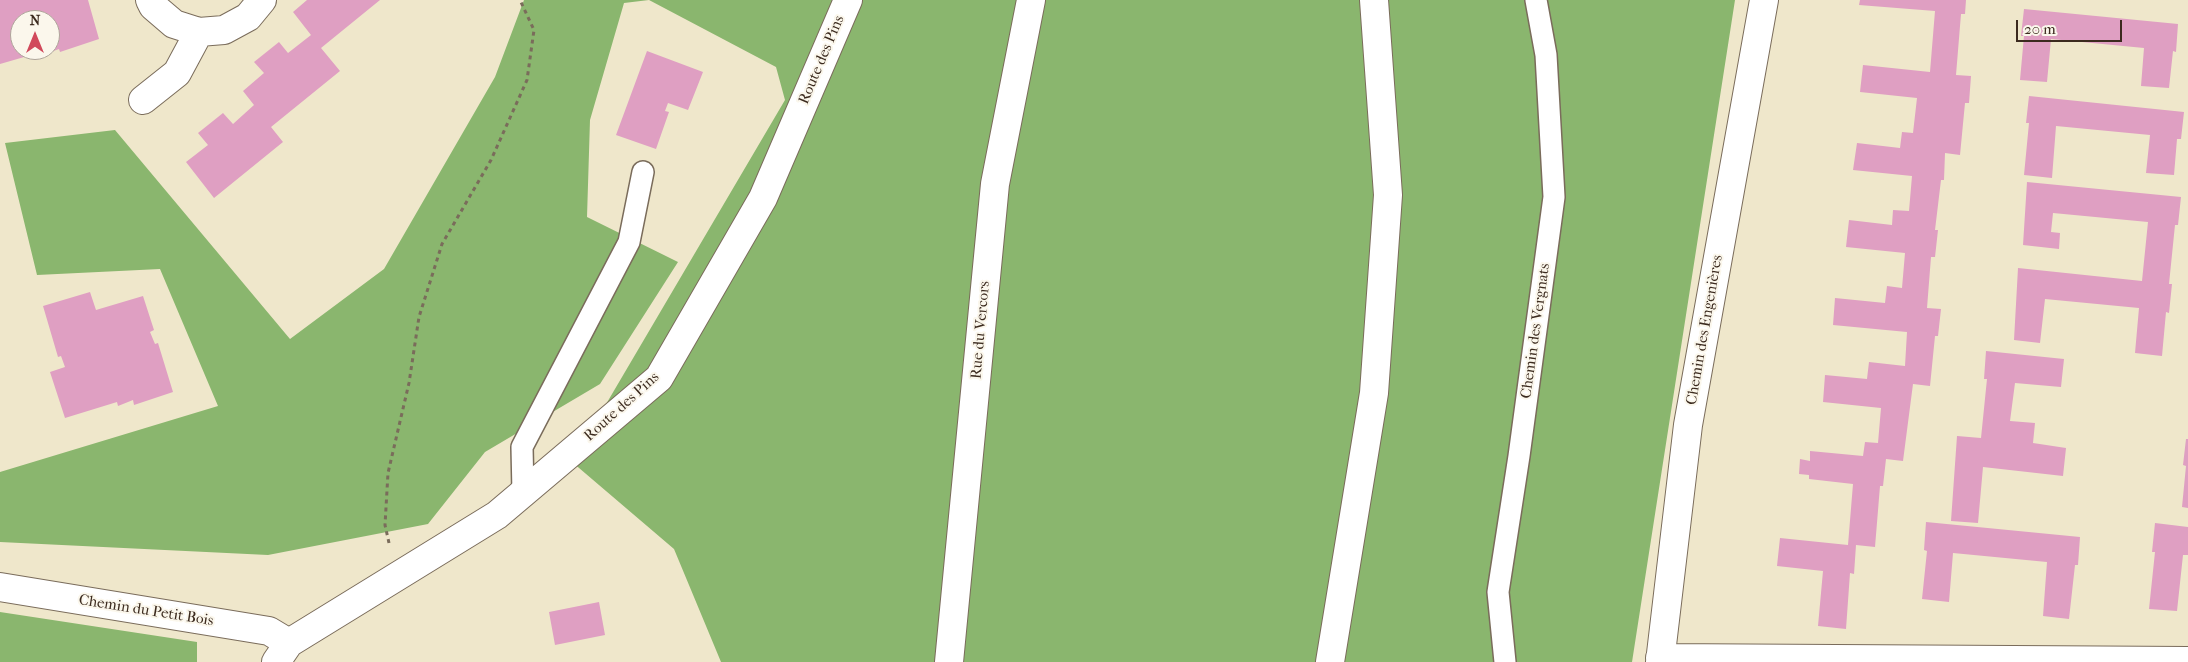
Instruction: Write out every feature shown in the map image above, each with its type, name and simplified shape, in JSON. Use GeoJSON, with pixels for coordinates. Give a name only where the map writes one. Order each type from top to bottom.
{"type":"FeatureCollection","features":[{"type":"Feature","properties":{"kind":"street"},"geometry":{"type":"LineString","coordinates":[[150,0],[153,6],[174,24],[199,32],[224,30],[248,17],[262,0]]}},
{"type":"Feature","properties":{"kind":"street","name":"Route des Pins"},"geometry":{"type":"LineString","coordinates":[[282,652],[497,515],[659,378],[762,198],[848,0]]}},
{"type":"Feature","properties":{"kind":"street","name":"Rue du Vercors"},"geometry":{"type":"LineString","coordinates":[[950,662],[995,184],[1031,0]]}},
{"type":"Feature","properties":{"kind":"street"},"geometry":{"type":"LineString","coordinates":[[1330,662],[1374,393],[1388,194],[1374,0]]}},
{"type":"Feature","properties":{"kind":"street","name":"Chemin des Engenières"},"geometry":{"type":"LineString","coordinates":[[1660,660],[1688,425],[1764,0]]}},
{"type":"Feature","properties":{"kind":"street"},"geometry":{"type":"LineString","coordinates":[[143,100],[177,73],[199,32]]}},
{"type":"Feature","properties":{"kind":"street","name":"Chemin du Petit Bois"},"geometry":{"type":"LineString","coordinates":[[0,587],[269,630],[282,652]]}},
{"type":"Feature","properties":{"kind":"street"},"geometry":{"type":"LineString","coordinates":[[1660,660],[2188,661]]}},
{"type":"Feature","properties":{"kind":"lane","name":"Chemin des Vergnats"},"geometry":{"type":"LineString","coordinates":[[1505,662],[1498,592],[1519,456],[1554,198],[1546,55],[1536,0]]}},
{"type":"Feature","properties":{"kind":"lane"},"geometry":{"type":"LineString","coordinates":[[523,493],[522,447],[629,242],[643,172]]}},
{"type":"Feature","properties":{"kind":"path"},"geometry":{"type":"LineString","coordinates":[[395,579],[385,525],[388,473],[410,383],[419,317],[442,244],[491,160],[527,80],[534,30],[520,0]]}},
{"type":"Feature","properties":{"kind":"green space"},"geometry":{"type":"Polygon","coordinates":[[[524,0],[649,0],[624,3],[590,120],[587,217],[678,262],[600,384],[485,452],[428,524],[268,555],[0,542],[0,472],[218,406],[160,269],[37,275],[5,143],[115,130],[290,339],[384,269],[495,77],[524,0]]]}},
{"type":"Feature","properties":{"kind":"green space"},"geometry":{"type":"Polygon","coordinates":[[[649,0],[1735,0],[1632,662],[721,662],[674,549],[572,462],[785,100],[776,67],[649,0]]]}},
{"type":"Feature","properties":{"kind":"green space"},"geometry":{"type":"Polygon","coordinates":[[[0,612],[197,642],[197,662],[0,662],[0,612]]]}},
{"type":"Feature","properties":{"kind":"building"},"geometry":{"type":"Polygon","coordinates":[[[0,0],[88,0],[99,39],[60,52],[60,10],[10,10],[10,60],[14,60],[0,64],[0,0]]]}},
{"type":"Feature","properties":{"kind":"building"},"geometry":{"type":"Polygon","coordinates":[[[307,0],[380,0],[321,48],[340,71],[271,127],[283,142],[214,198],[186,162],[208,145],[198,133],[223,113],[233,124],[254,105],[243,91],[264,73],[254,62],[279,42],[288,53],[311,35],[293,12],[307,0]]]}},
{"type":"Feature","properties":{"kind":"building"},"geometry":{"type":"Polygon","coordinates":[[[1860,0],[1966,0],[1965,14],[1961,14],[1956,75],[1971,76],[1969,103],[1965,103],[1960,155],[1945,153],[1944,180],[1941,180],[1935,230],[1938,230],[1935,257],[1931,257],[1927,308],[1941,309],[1938,336],[1935,336],[1930,386],[1913,384],[1903,461],[1886,459],[1883,486],[1880,486],[1875,547],[1856,545],[1854,574],[1850,573],[1846,629],[1818,626],[1823,571],[1777,566],[1780,538],[1848,545],[1853,484],[1809,479],[1809,475],[1799,474],[1800,459],[1810,461],[1810,451],[1863,456],[1865,442],[1878,443],[1881,408],[1823,402],[1825,375],[1867,379],[1869,362],[1905,366],[1907,332],[1833,325],[1835,298],[1885,303],[1887,286],[1902,288],[1905,253],[1846,247],[1849,220],[1892,225],[1893,210],[1909,211],[1912,176],[1853,170],[1857,143],[1900,148],[1902,132],[1913,133],[1917,98],[1860,92],[1863,65],[1930,72],[1935,11],[1859,5],[1860,0]]]}},
{"type":"Feature","properties":{"kind":"building"},"geometry":{"type":"Polygon","coordinates":[[[2024,9],[2178,24],[2176,52],[2173,51],[2169,88],[2141,86],[2144,48],[2051,39],[2047,82],[2020,80],[2024,36],[2021,36],[2024,9]]]}},
{"type":"Feature","properties":{"kind":"building"},"geometry":{"type":"Polygon","coordinates":[[[647,51],[703,72],[688,110],[668,103],[665,111],[669,112],[656,149],[616,135],[647,51]]]}},
{"type":"Feature","properties":{"kind":"building"},"geometry":{"type":"Polygon","coordinates":[[[2029,96],[2184,112],[2181,139],[2177,139],[2174,175],[2146,173],[2150,135],[2056,126],[2052,178],[2024,175],[2029,123],[2026,123],[2029,96]]]}},
{"type":"Feature","properties":{"kind":"building"},"geometry":{"type":"Polygon","coordinates":[[[2027,182],[2181,197],[2178,225],[2175,225],[2169,284],[2172,284],[2169,313],[2166,312],[2162,356],[2135,353],[2139,308],[2045,299],[2040,343],[2014,340],[2018,268],[2142,281],[2148,222],[2053,213],[2051,232],[2060,233],[2059,249],[2023,245],[2027,182]]]}},
{"type":"Feature","properties":{"kind":"building"},"geometry":{"type":"Polygon","coordinates":[[[90,292],[96,310],[143,296],[154,330],[150,332],[155,344],[158,343],[173,392],[134,405],[133,400],[118,406],[117,402],[65,418],[50,372],[65,367],[61,356],[58,357],[43,306],[90,292]]]}},
{"type":"Feature","properties":{"kind":"building"},"geometry":{"type":"Polygon","coordinates":[[[1986,351],[2064,359],[2061,387],[2015,383],[2010,421],[2035,423],[2033,443],[2066,448],[2063,476],[1983,467],[1978,523],[1951,521],[1957,436],[1981,438],[1987,379],[1984,379],[1986,351]]]}},
{"type":"Feature","properties":{"kind":"building"},"geometry":{"type":"Polygon","coordinates":[[[2186,439],[2188,439],[2188,508],[2182,507],[2186,466],[2183,465],[2186,439]]]}},
{"type":"Feature","properties":{"kind":"building"},"geometry":{"type":"Polygon","coordinates":[[[1926,522],[2080,537],[2078,565],[2075,565],[2069,619],[2043,616],[2047,562],[1953,553],[1949,602],[1922,599],[1927,551],[1924,550],[1926,522]]]}},
{"type":"Feature","properties":{"kind":"building"},"geometry":{"type":"Polygon","coordinates":[[[2155,523],[2188,527],[2188,555],[2183,555],[2177,611],[2149,609],[2155,552],[2152,552],[2155,523]]]}},
{"type":"Feature","properties":{"kind":"building"},"geometry":{"type":"Polygon","coordinates":[[[599,602],[605,635],[555,645],[549,612],[599,602]]]}}]}
